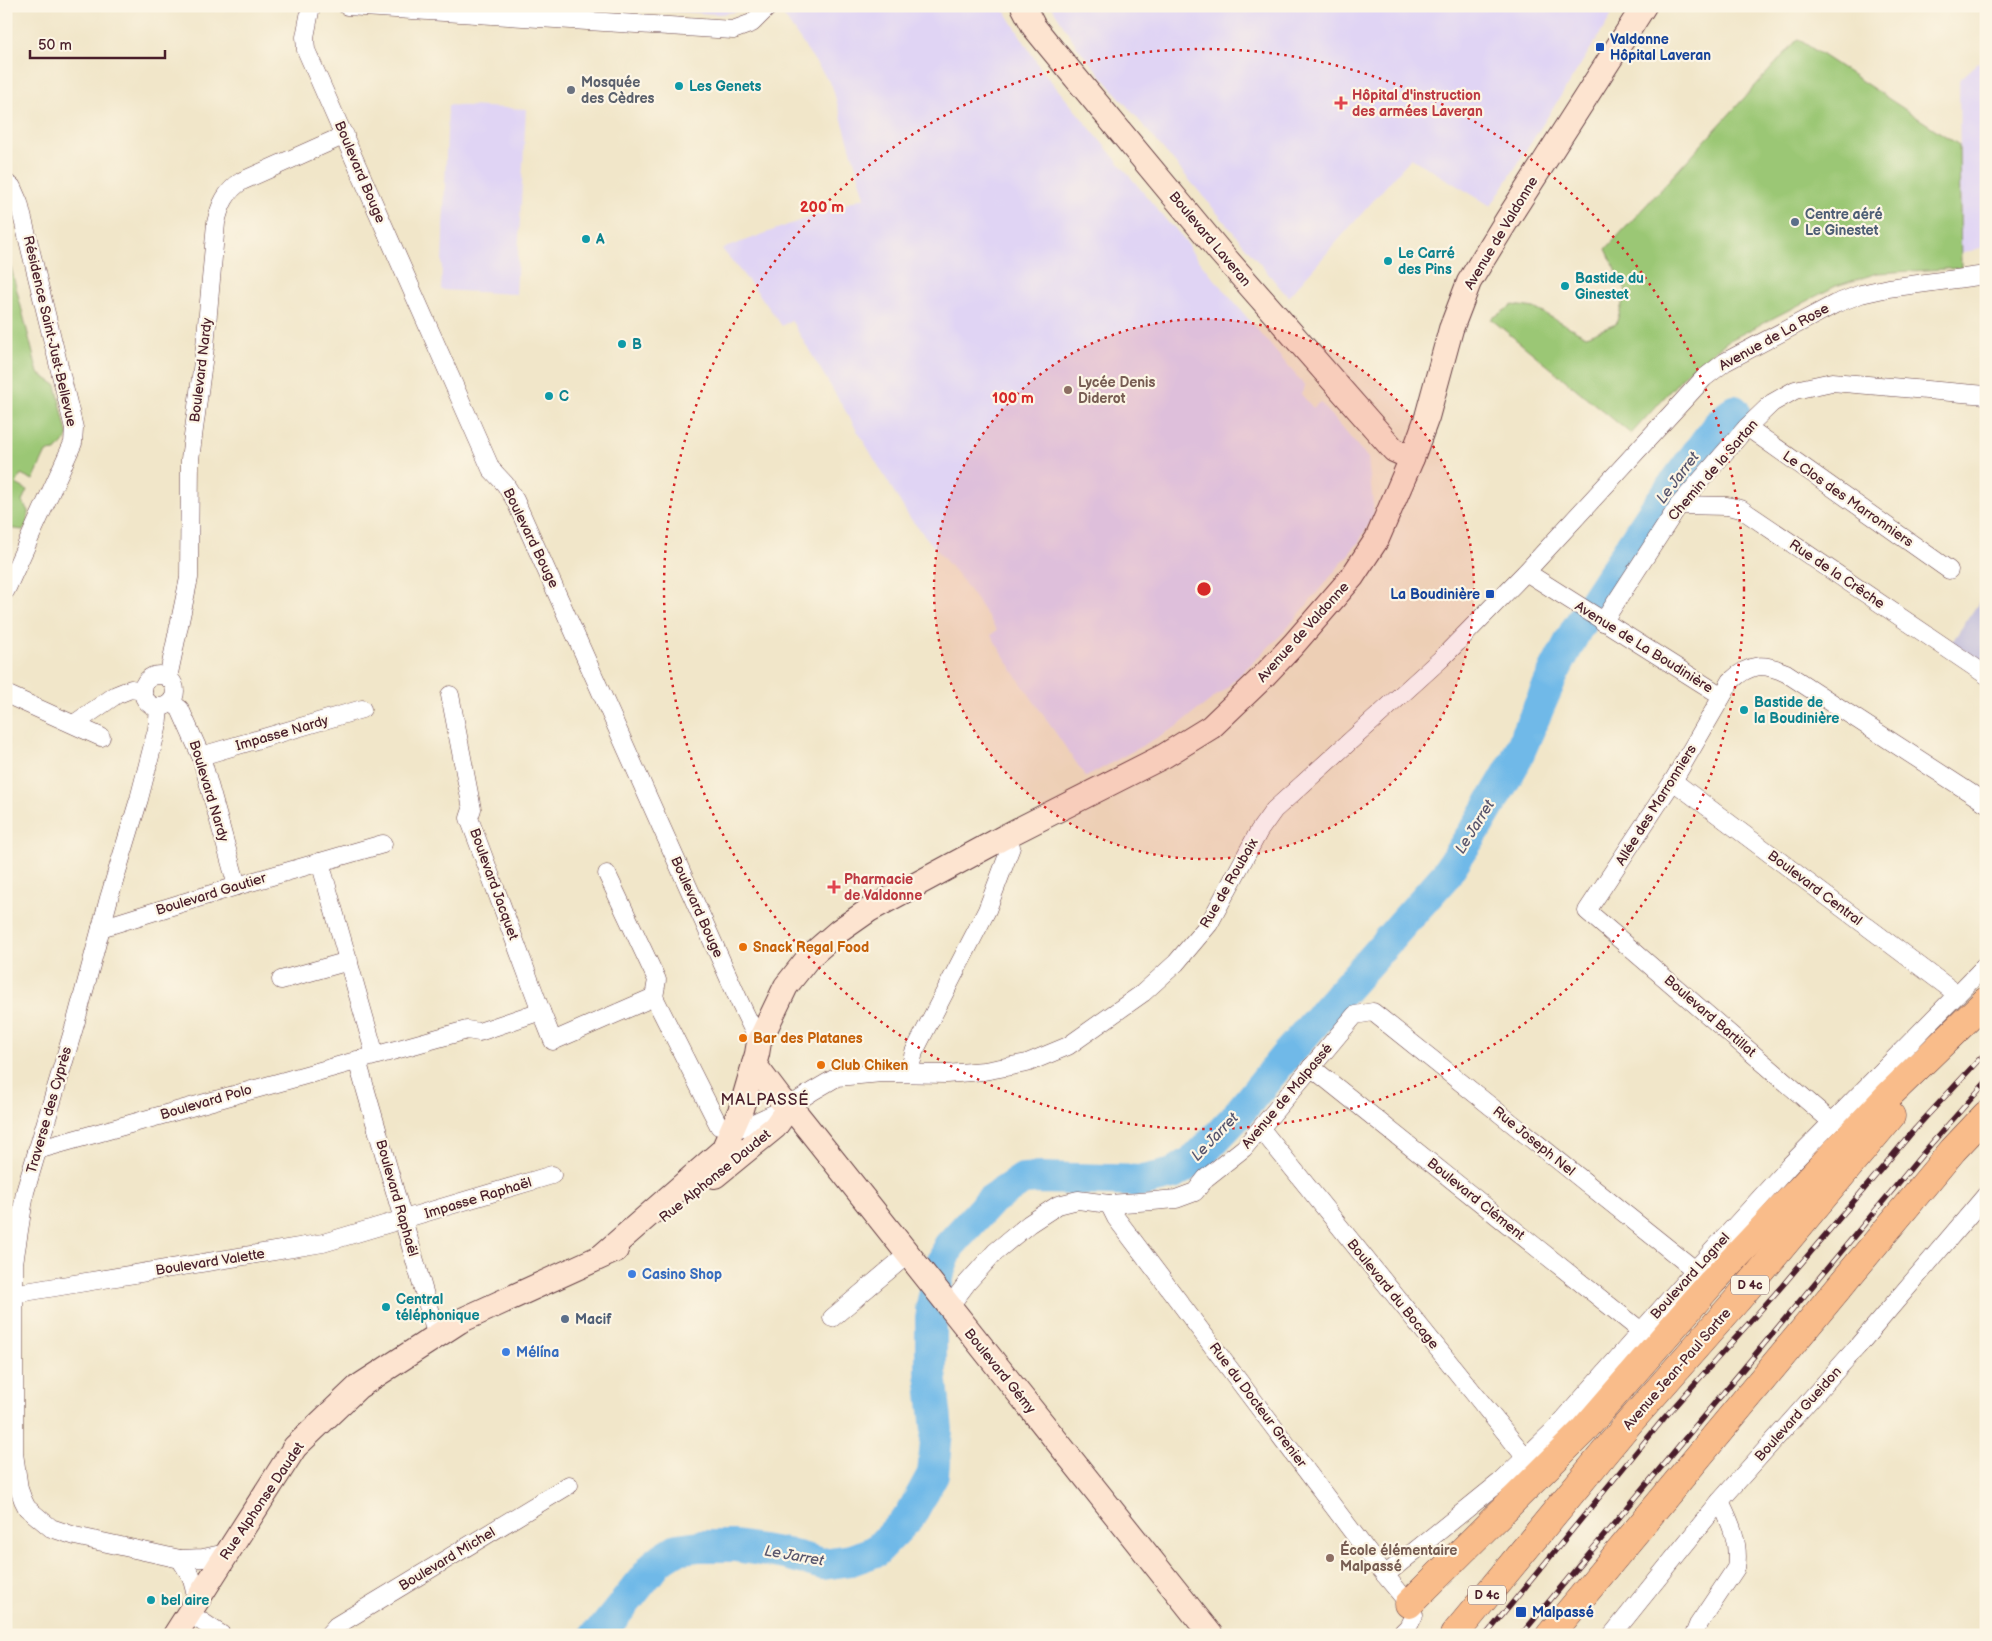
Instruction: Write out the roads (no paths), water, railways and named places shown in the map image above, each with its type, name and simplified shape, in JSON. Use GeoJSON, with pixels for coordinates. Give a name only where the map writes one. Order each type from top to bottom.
{"type":"FeatureCollection","features":[{"type":"Feature","properties":{"kind":"highway"},"geometry":{"type":"LineString","coordinates":[[1406,1622],[1582,1432],[1718,1275],[1888,1096],[1986,1000]]}},
{"type":"Feature","properties":{"kind":"highway","name":"Avenue Jean-Paul Sartre"},"geometry":{"type":"LineString","coordinates":[[1454,1635],[1628,1424],[1738,1298],[1903,1103],[1986,1019]]}},
{"type":"Feature","properties":{"kind":"highway"},"geometry":{"type":"LineString","coordinates":[[1550,1635],[1953,1150],[1986,1115]]}},
{"type":"Feature","properties":{"kind":"highway"},"geometry":{"type":"LineString","coordinates":[[1953,1150],[1986,1119]]}},
{"type":"Feature","properties":{"kind":"street","name":"Boulevard Bouge"},"geometry":{"type":"LineString","coordinates":[[311,6],[305,37],[306,50],[491,469],[505,484],[515,500],[741,1005],[757,1053]]}},
{"type":"Feature","properties":{"kind":"street"},"geometry":{"type":"LineString","coordinates":[[348,6],[733,30],[752,23],[769,6]]}},
{"type":"Feature","properties":{"kind":"street","name":"Boulevard Laveran"},"geometry":{"type":"LineString","coordinates":[[1023,6],[1034,27],[1221,253],[1394,450],[1412,458]]}},
{"type":"Feature","properties":{"kind":"street","name":"Avenue de Valdonne"},"geometry":{"type":"LineString","coordinates":[[734,1129],[757,1053],[786,986],[809,957],[839,931],[870,910],[1008,835],[1164,756],[1211,727],[1294,645],[1352,577],[1376,540],[1412,458],[1427,417],[1451,329],[1469,282],[1512,211],[1644,6]]}},
{"type":"Feature","properties":{"kind":"street","name":"Boulevard Nardy"},"geometry":{"type":"LineString","coordinates":[[168,678],[189,578],[190,459],[205,347],[216,223],[219,209],[233,187],[242,181],[345,136]]}},
{"type":"Feature","properties":{"kind":"street","name":"Résidence Saint-Just-Bellevue"},"geometry":{"type":"LineString","coordinates":[[6,183],[12,187],[19,203],[74,428],[73,442],[6,590]]}},
{"type":"Feature","properties":{"kind":"street","name":"Avenue de La Rose"},"geometry":{"type":"LineString","coordinates":[[1526,572],[1670,414],[1704,378],[1724,362],[1834,304],[1862,294],[1888,288],[1986,275]]}},
{"type":"Feature","properties":{"kind":"street","name":"Chemin de la Sartan"},"geometry":{"type":"LineString","coordinates":[[1598,618],[1679,505],[1747,427],[1772,403],[1795,390],[1832,382],[1986,395]]}},
{"type":"Feature","properties":{"kind":"street","name":"Le Clos des Marronniers"},"geometry":{"type":"LineString","coordinates":[[1747,427],[1949,570]]}},
{"type":"Feature","properties":{"kind":"street","name":"Rue de la Crêche"},"geometry":{"type":"LineString","coordinates":[[1679,505],[1740,508],[1986,675]]}},
{"type":"Feature","properties":{"kind":"street","name":"Avenue de La Boudinière"},"geometry":{"type":"LineString","coordinates":[[1526,572],[1722,696],[1731,681],[1740,672],[1752,666],[1774,668],[1786,673],[1986,803]]}},
{"type":"Feature","properties":{"kind":"street","name":"Rue de Roubaix"},"geometry":{"type":"LineString","coordinates":[[790,1106],[813,1090],[837,1077],[858,1074],[946,1074],[984,1071],[1027,1063],[1068,1046],[1143,993],[1176,963],[1209,924],[1259,831],[1274,810],[1441,659],[1526,572]]}},
{"type":"Feature","properties":{"kind":"street"},"geometry":{"type":"LineString","coordinates":[[163,676],[168,678],[172,682],[175,692],[165,705],[147,703],[143,691],[148,680],[153,677],[163,676]]}},
{"type":"Feature","properties":{"kind":"street"},"geometry":{"type":"LineString","coordinates":[[74,724],[116,695],[130,689],[143,691]]}},
{"type":"Feature","properties":{"kind":"street"},"geometry":{"type":"LineString","coordinates":[[6,694],[100,737]]}},
{"type":"Feature","properties":{"kind":"street","name":"Boulevard Jacquet"},"geometry":{"type":"LineString","coordinates":[[450,695],[472,809],[469,818],[553,1041],[654,997]]}},
{"type":"Feature","properties":{"kind":"street","name":"Allée des Marronniers"},"geometry":{"type":"LineString","coordinates":[[1587,911],[1673,781],[1722,696]]}},
{"type":"Feature","properties":{"kind":"street","name":"Boulevard Nardy"},"geometry":{"type":"LineString","coordinates":[[165,705],[180,709],[201,756],[237,886]]}},
{"type":"Feature","properties":{"kind":"street","name":"Traverse des Cyprès"},"geometry":{"type":"LineString","coordinates":[[165,705],[25,1192],[14,1263],[14,1453],[19,1489],[27,1508],[51,1528],[75,1536],[180,1559],[203,1558],[226,1553]]}},
{"type":"Feature","properties":{"kind":"street","name":"Impasse Nardy"},"geometry":{"type":"LineString","coordinates":[[201,756],[362,709]]}},
{"type":"Feature","properties":{"kind":"street","name":"Boulevard Central"},"geometry":{"type":"LineString","coordinates":[[1673,781],[1957,994]]}},
{"type":"Feature","properties":{"kind":"street"},"geometry":{"type":"LineString","coordinates":[[909,1073],[914,1052],[987,910],[1011,847],[1008,835]]}},
{"type":"Feature","properties":{"kind":"street","name":"Boulevard Gautier"},"geometry":{"type":"LineString","coordinates":[[101,928],[383,844]]}},
{"type":"Feature","properties":{"kind":"street"},"geometry":{"type":"LineString","coordinates":[[320,862],[375,1054]]}},
{"type":"Feature","properties":{"kind":"street"},"geometry":{"type":"LineString","coordinates":[[607,874],[657,980],[654,997],[719,1126],[734,1129]]}},
{"type":"Feature","properties":{"kind":"street","name":"Boulevard Bartillat"},"geometry":{"type":"LineString","coordinates":[[1587,911],[1832,1122]]}},
{"type":"Feature","properties":{"kind":"street"},"geometry":{"type":"LineString","coordinates":[[281,980],[349,961]]}},
{"type":"Feature","properties":{"kind":"street","name":"Boulevard Lagnel"},"geometry":{"type":"LineString","coordinates":[[1385,1575],[1500,1482],[1557,1427],[1695,1270],[1832,1122],[1986,965]]}},
{"type":"Feature","properties":{"kind":"street","name":"Boulevard Polo"},"geometry":{"type":"LineString","coordinates":[[37,1150],[375,1054],[467,1030],[479,1032],[541,1011]]}},
{"type":"Feature","properties":{"kind":"street","name":"Avenue de Malpassé"},"geometry":{"type":"LineString","coordinates":[[948,1307],[966,1283],[995,1252],[1029,1224],[1058,1205],[1078,1200],[1109,1204],[1176,1199],[1195,1192],[1206,1178],[1244,1148],[1355,1015],[1373,1012]]}},
{"type":"Feature","properties":{"kind":"street","name":"Rue Joseph Nel"},"geometry":{"type":"LineString","coordinates":[[1373,1012],[1695,1270]]}},
{"type":"Feature","properties":{"kind":"street"},"geometry":{"type":"LineString","coordinates":[[757,1053],[782,1101],[790,1106]]}},
{"type":"Feature","properties":{"kind":"street","name":"Boulevard Raphaël"},"geometry":{"type":"LineString","coordinates":[[357,1060],[437,1337]]}},
{"type":"Feature","properties":{"kind":"street","name":"Boulevard Clément"},"geometry":{"type":"LineString","coordinates":[[1311,1067],[1641,1331]]}},
{"type":"Feature","properties":{"kind":"street","name":"Rue Alphonse Daudet"},"geometry":{"type":"LineString","coordinates":[[602,1255],[723,1150],[734,1129],[745,1128],[790,1106]]}},
{"type":"Feature","properties":{"kind":"street","name":"Rue Alphonse Daudet"},"geometry":{"type":"LineString","coordinates":[[175,1635],[295,1447],[358,1387],[460,1321],[602,1255],[626,1246],[702,1188],[775,1127],[790,1106]]}},
{"type":"Feature","properties":{"kind":"street","name":"Boulevard Gémy"},"geometry":{"type":"LineString","coordinates":[[790,1106],[914,1261],[948,1307],[1211,1635]]}},
{"type":"Feature","properties":{"kind":"street","name":"Boulevard du Bocage"},"geometry":{"type":"LineString","coordinates":[[1261,1129],[1526,1458]]}},
{"type":"Feature","properties":{"kind":"street","name":"Impasse Raphaël"},"geometry":{"type":"LineString","coordinates":[[404,1220],[552,1176]]}},
{"type":"Feature","properties":{"kind":"street","name":"Boulevard Gueidon"},"geometry":{"type":"LineString","coordinates":[[1612,1635],[1720,1501],[1857,1347],[1986,1194]]}},
{"type":"Feature","properties":{"kind":"street","name":"Rue du Docteur Grenier"},"geometry":{"type":"LineString","coordinates":[[1109,1204],[1116,1218],[1385,1575],[1406,1622]]}},
{"type":"Feature","properties":{"kind":"street","name":"Boulevard Valette"},"geometry":{"type":"LineString","coordinates":[[13,1294],[323,1243],[404,1220]]}},
{"type":"Feature","properties":{"kind":"street"},"geometry":{"type":"LineString","coordinates":[[832,1318],[914,1261]]}},
{"type":"Feature","properties":{"kind":"street","name":"Boulevard Michel"},"geometry":{"type":"LineString","coordinates":[[328,1635],[336,1626],[569,1485]]}},
{"type":"Feature","properties":{"kind":"street"},"geometry":{"type":"LineString","coordinates":[[1694,1635],[1698,1625],[1736,1568],[1734,1531],[1720,1501]]}},
{"type":"Feature","properties":{"kind":"street"},"geometry":{"type":"LineString","coordinates":[[180,1559],[191,1576],[193,1606],[222,1635]]}},
{"type":"Feature","properties":{"kind":"waterway","name":"Le Jarret"},"geometry":{"type":"LineString","coordinates":[[596,1635],[603,1630],[658,1561],[677,1549],[699,1546],[735,1546],[786,1554],[823,1564],[851,1560],[876,1551],[910,1516],[933,1474],[937,1430],[931,1373],[931,1310],[940,1269],[949,1246],[990,1201],[1023,1179],[1143,1181],[1173,1174],[1196,1159],[1234,1119],[1288,1053],[1444,877],[1480,822],[1515,762],[1554,672],[1576,630],[1653,512],[1718,425],[1734,411]]}},
{"type":"Feature","properties":{"kind":"railway"},"geometry":{"type":"LineString","coordinates":[[1486,1635],[1665,1417],[1782,1286],[1915,1129],[1986,1052]]}},
{"type":"Feature","properties":{"kind":"railway"},"geometry":{"type":"LineString","coordinates":[[1521,1635],[1931,1144],[1986,1082]]}},
{"type":"Feature","properties":{"kind":"place","name":"Valdonne Hôpital Laveran"},"geometry":{"type":"Point","coordinates":[1600,47]}},
{"type":"Feature","properties":{"kind":"place","name":"Les Genets"},"geometry":{"type":"Point","coordinates":[679,86]}},
{"type":"Feature","properties":{"kind":"place","name":"Mosquée des Cèdres"},"geometry":{"type":"Point","coordinates":[571,90]}},
{"type":"Feature","properties":{"kind":"place","name":"Hôpital d'instruction des armées Laveran"},"geometry":{"type":"Point","coordinates":[1341,103]}},
{"type":"Feature","properties":{"kind":"place","name":"Centre aéré Le Ginestet"},"geometry":{"type":"Point","coordinates":[1795,222]}},
{"type":"Feature","properties":{"kind":"place","name":"A"},"geometry":{"type":"Point","coordinates":[586,239]}},
{"type":"Feature","properties":{"kind":"place","name":"Le Carré des Pins"},"geometry":{"type":"Point","coordinates":[1388,261]}},
{"type":"Feature","properties":{"kind":"place","name":"Bastide du Ginestet"},"geometry":{"type":"Point","coordinates":[1565,286]}},
{"type":"Feature","properties":{"kind":"place","name":"B"},"geometry":{"type":"Point","coordinates":[622,344]}},
{"type":"Feature","properties":{"kind":"place","name":"Lycée Denis Diderot"},"geometry":{"type":"Point","coordinates":[1068,390]}},
{"type":"Feature","properties":{"kind":"place","name":"C"},"geometry":{"type":"Point","coordinates":[549,396]}},
{"type":"Feature","properties":{"kind":"place","name":"La Boudinière"},"geometry":{"type":"Point","coordinates":[1490,594]}},
{"type":"Feature","properties":{"kind":"place","name":"Bastide de la Boudinière"},"geometry":{"type":"Point","coordinates":[1744,710]}},
{"type":"Feature","properties":{"kind":"place","name":"Pharmacie de Valdonne"},"geometry":{"type":"Point","coordinates":[834,887]}},
{"type":"Feature","properties":{"kind":"place","name":"Snack Regal Food"},"geometry":{"type":"Point","coordinates":[743,947]}},
{"type":"Feature","properties":{"kind":"place","name":"Bar des Platanes"},"geometry":{"type":"Point","coordinates":[743,1038]}},
{"type":"Feature","properties":{"kind":"place","name":"Club Chiken"},"geometry":{"type":"Point","coordinates":[821,1065]}},
{"type":"Feature","properties":{"kind":"place","name":"Casino Shop"},"geometry":{"type":"Point","coordinates":[632,1274]}},
{"type":"Feature","properties":{"kind":"place","name":"Central téléphonique"},"geometry":{"type":"Point","coordinates":[386,1307]}},
{"type":"Feature","properties":{"kind":"place","name":"Macif"},"geometry":{"type":"Point","coordinates":[565,1319]}},
{"type":"Feature","properties":{"kind":"place","name":"Mélína"},"geometry":{"type":"Point","coordinates":[506,1352]}},
{"type":"Feature","properties":{"kind":"place","name":"École élémentaire Malpassé"},"geometry":{"type":"Point","coordinates":[1330,1558]}},
{"type":"Feature","properties":{"kind":"place","name":"bel aire"},"geometry":{"type":"Point","coordinates":[151,1600]}},
{"type":"Feature","properties":{"kind":"place","name":"Malpassé"},"geometry":{"type":"Point","coordinates":[1521,1612]}},
{"type":"Feature","properties":{"kind":"district","name":"MALPASSÉ"},"geometry":{"type":"Point","coordinates":[765,1100]}}]}
